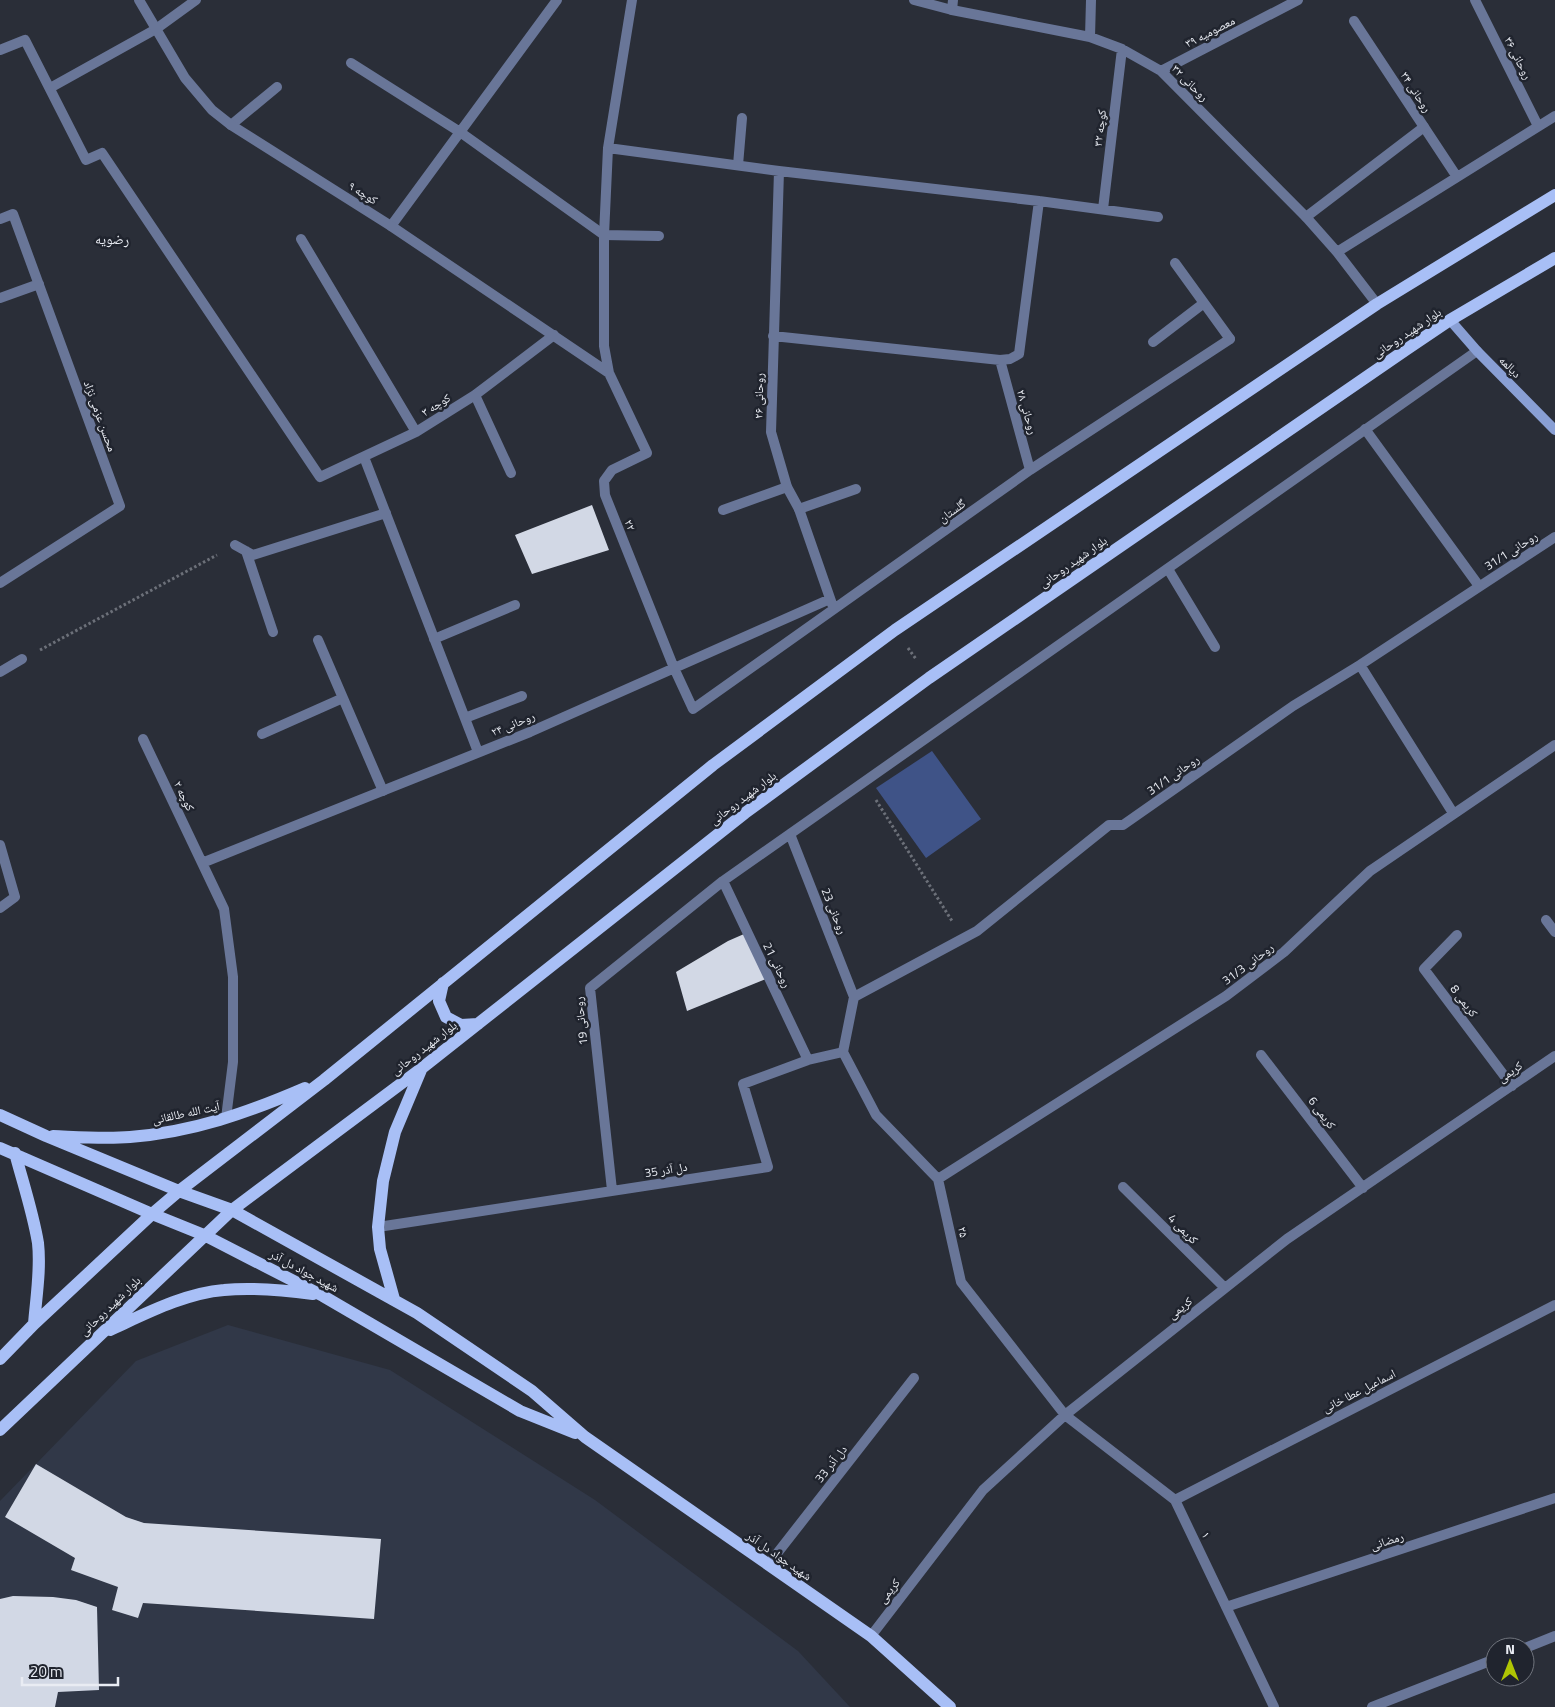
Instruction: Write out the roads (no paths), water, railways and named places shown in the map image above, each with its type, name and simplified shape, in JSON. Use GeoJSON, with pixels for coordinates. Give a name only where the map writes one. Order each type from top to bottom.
{"type":"FeatureCollection","features":[{"type":"Feature","properties":{"kind":"main road"},"geometry":{"type":"LineString","coordinates":[[0,1359],[34,1324],[179,1191],[324,1080],[713,766],[895,630],[1377,304],[1555,196]]}},
{"type":"Feature","properties":{"kind":"main road","name":"بلوار شهید روحانی"},"geometry":{"type":"LineString","coordinates":[[0,1430],[232,1210],[422,1068],[745,812],[929,678],[1450,320],[1555,258]]}},
{"type":"Feature","properties":{"kind":"main road","name":"دیالمه"},"geometry":{"type":"LineString","coordinates":[[1450,320],[1477,351],[1555,430]]}},
{"type":"Feature","properties":{"kind":"main road"},"geometry":{"type":"LineString","coordinates":[[443,984],[439,1001],[446,1017],[461,1025],[478,1024]]}},
{"type":"Feature","properties":{"kind":"main road"},"geometry":{"type":"LineString","coordinates":[[394,1299],[380,1249],[378,1227],[383,1181],[395,1132],[422,1068]]}},
{"type":"Feature","properties":{"kind":"main road","name":"آیت الله طالقانی"},"geometry":{"type":"LineString","coordinates":[[46,1136],[128,1137],[194,1127],[254,1110],[324,1080]]}},
{"type":"Feature","properties":{"kind":"main road","name":"آیت الله طالقانی"},"geometry":{"type":"LineString","coordinates":[[0,1115],[179,1191]]}},
{"type":"Feature","properties":{"kind":"main road","name":"شهید جواد دل آذر"},"geometry":{"type":"LineString","coordinates":[[0,1148],[204,1235],[323,1296],[520,1411],[585,1437]]}},
{"type":"Feature","properties":{"kind":"main road"},"geometry":{"type":"LineString","coordinates":[[15,1153],[38,1245],[34,1324]]}},
{"type":"Feature","properties":{"kind":"main road","name":"شهید جواد دل آذر"},"geometry":{"type":"LineString","coordinates":[[179,1191],[232,1210],[417,1313],[532,1391],[585,1437],[871,1636],[950,1707]]}},
{"type":"Feature","properties":{"kind":"main road"},"geometry":{"type":"LineString","coordinates":[[101,1334],[181,1299],[222,1290],[268,1289],[323,1296]]}},
{"type":"Feature","properties":{"kind":"street","name":"کوچه ۹"},"geometry":{"type":"LineString","coordinates":[[139,0],[185,78],[212,110],[230,125],[391,226],[610,373]]}},
{"type":"Feature","properties":{"kind":"street"},"geometry":{"type":"LineString","coordinates":[[0,50],[25,40],[50,88],[156,29],[196,0]]}},
{"type":"Feature","properties":{"kind":"street"},"geometry":{"type":"LineString","coordinates":[[391,226],[557,0]]}},
{"type":"Feature","properties":{"kind":"street"},"geometry":{"type":"LineString","coordinates":[[610,373],[604,346],[604,235],[608,148],[632,0]]}},
{"type":"Feature","properties":{"kind":"street","name":"روحانی ۳۲"},"geometry":{"type":"LineString","coordinates":[[914,0],[953,5],[1090,37],[1122,49],[1161,71],[1306,217],[1337,252],[1377,304]]}},
{"type":"Feature","properties":{"kind":"street"},"geometry":{"type":"LineString","coordinates":[[1090,37],[1091,0]]}},
{"type":"Feature","properties":{"kind":"street","name":"معصومیه ۳۹"},"geometry":{"type":"LineString","coordinates":[[1161,71],[1298,0]]}},
{"type":"Feature","properties":{"kind":"street","name":"روحانی ۳۶"},"geometry":{"type":"LineString","coordinates":[[1475,0],[1538,126]]}},
{"type":"Feature","properties":{"kind":"street","name":"روحانی ۳۴"},"geometry":{"type":"LineString","coordinates":[[1354,21],[1457,177]]}},
{"type":"Feature","properties":{"kind":"street","name":"کوچه ۳۲"},"geometry":{"type":"LineString","coordinates":[[1103,209],[1122,49]]}},
{"type":"Feature","properties":{"kind":"street"},"geometry":{"type":"LineString","coordinates":[[351,63],[460,132],[604,235],[659,236]]}},
{"type":"Feature","properties":{"kind":"street"},"geometry":{"type":"LineString","coordinates":[[230,125],[277,87]]}},
{"type":"Feature","properties":{"kind":"street","name":"کوچه ۳"},"geometry":{"type":"LineString","coordinates":[[50,88],[86,160],[102,153],[320,478],[416,432],[475,395],[554,335]]}},
{"type":"Feature","properties":{"kind":"street"},"geometry":{"type":"LineString","coordinates":[[1337,252],[1555,116]]}},
{"type":"Feature","properties":{"kind":"street"},"geometry":{"type":"LineString","coordinates":[[738,165],[742,118]]}},
{"type":"Feature","properties":{"kind":"street"},"geometry":{"type":"LineString","coordinates":[[1306,217],[1424,127]]}},
{"type":"Feature","properties":{"kind":"street"},"geometry":{"type":"LineString","coordinates":[[608,148],[779,171],[1039,201],[1158,217]]}},
{"type":"Feature","properties":{"kind":"street","name":"روحانی ۲۶"},"geometry":{"type":"LineString","coordinates":[[779,171],[771,432],[788,486],[834,610]]}},
{"type":"Feature","properties":{"kind":"street"},"geometry":{"type":"LineString","coordinates":[[773,336],[1000,360],[1010,359],[1019,354],[1039,201]]}},
{"type":"Feature","properties":{"kind":"street","name":"محسن عزمی نژاد"},"geometry":{"type":"LineString","coordinates":[[0,219],[13,214],[120,506],[0,583]]}},
{"type":"Feature","properties":{"kind":"street"},"geometry":{"type":"LineString","coordinates":[[301,239],[416,432]]}},
{"type":"Feature","properties":{"kind":"street"},"geometry":{"type":"LineString","coordinates":[[1153,342],[1204,303],[1175,263]]}},
{"type":"Feature","properties":{"kind":"street"},"geometry":{"type":"LineString","coordinates":[[0,298],[39,284]]}},
{"type":"Feature","properties":{"kind":"street","name":"گلستان"},"geometry":{"type":"LineString","coordinates":[[692,709],[1030,470],[1230,339],[1204,303]]}},
{"type":"Feature","properties":{"kind":"street"},"geometry":{"type":"LineString","coordinates":[[723,881],[1477,351]]}},
{"type":"Feature","properties":{"kind":"street","name":"روحانی ۲۸"},"geometry":{"type":"LineString","coordinates":[[1000,360],[1030,470]]}},
{"type":"Feature","properties":{"kind":"street","name":"۲۲"},"geometry":{"type":"LineString","coordinates":[[610,373],[648,453],[612,470],[604,481],[605,495],[692,709]]}},
{"type":"Feature","properties":{"kind":"street"},"geometry":{"type":"LineString","coordinates":[[475,395],[512,473]]}},
{"type":"Feature","properties":{"kind":"street"},"geometry":{"type":"LineString","coordinates":[[1365,429],[1479,586]]}},
{"type":"Feature","properties":{"kind":"street"},"geometry":{"type":"LineString","coordinates":[[364,457],[478,752]]}},
{"type":"Feature","properties":{"kind":"street"},"geometry":{"type":"LineString","coordinates":[[723,510],[788,486]]}},
{"type":"Feature","properties":{"kind":"street"},"geometry":{"type":"LineString","coordinates":[[798,509],[856,489]]}},
{"type":"Feature","properties":{"kind":"street"},"geometry":{"type":"LineString","coordinates":[[235,545],[253,555],[386,513]]}},
{"type":"Feature","properties":{"kind":"street","name":"روحانی 31/1"},"geometry":{"type":"LineString","coordinates":[[854,997],[977,931],[1109,825],[1123,825],[1293,706],[1360,665],[1555,537]]}},
{"type":"Feature","properties":{"kind":"street"},"geometry":{"type":"LineString","coordinates":[[246,551],[273,632]]}},
{"type":"Feature","properties":{"kind":"street"},"geometry":{"type":"LineString","coordinates":[[1168,569],[1214,647]]}},
{"type":"Feature","properties":{"kind":"street","name":"روحانی ۲۴"},"geometry":{"type":"LineString","coordinates":[[202,863],[530,732],[830,599]]}},
{"type":"Feature","properties":{"kind":"street"},"geometry":{"type":"LineString","coordinates":[[434,639],[515,605]]}},
{"type":"Feature","properties":{"kind":"street"},"geometry":{"type":"LineString","coordinates":[[318,640],[383,791]]}},
{"type":"Feature","properties":{"kind":"street"},"geometry":{"type":"LineString","coordinates":[[0,672],[22,659]]}},
{"type":"Feature","properties":{"kind":"street"},"geometry":{"type":"LineString","coordinates":[[1360,665],[1454,813]]}},
{"type":"Feature","properties":{"kind":"street"},"geometry":{"type":"LineString","coordinates":[[465,718],[522,696]]}},
{"type":"Feature","properties":{"kind":"street"},"geometry":{"type":"LineString","coordinates":[[262,734],[343,698]]}},
{"type":"Feature","properties":{"kind":"street","name":"کوچه ۲"},"geometry":{"type":"LineString","coordinates":[[143,739],[224,909],[233,977],[233,1062],[226,1118]]}},
{"type":"Feature","properties":{"kind":"street","name":"روحانی 31/3"},"geometry":{"type":"LineString","coordinates":[[938,1179],[1226,996],[1284,952],[1370,871],[1555,745]]}},
{"type":"Feature","properties":{"kind":"street","name":"روحانی 23"},"geometry":{"type":"LineString","coordinates":[[790,834],[854,997]]}},
{"type":"Feature","properties":{"kind":"street"},"geometry":{"type":"LineString","coordinates":[[0,845],[15,898],[0,908]]}},
{"type":"Feature","properties":{"kind":"street","name":"روحانی 21"},"geometry":{"type":"LineString","coordinates":[[723,881],[808,1060]]}},
{"type":"Feature","properties":{"kind":"street","name":"روحانی 19"},"geometry":{"type":"LineString","coordinates":[[612,1190],[590,988],[723,881]]}},
{"type":"Feature","properties":{"kind":"street"},"geometry":{"type":"LineString","coordinates":[[1546,920],[1555,932]]}},
{"type":"Feature","properties":{"kind":"street","name":"کریمی 8"},"geometry":{"type":"LineString","coordinates":[[1457,935],[1424,968],[1512,1086]]}},
{"type":"Feature","properties":{"kind":"street"},"geometry":{"type":"LineString","coordinates":[[854,997],[843,1052],[876,1116],[938,1179]]}},
{"type":"Feature","properties":{"kind":"street","name":"دل آذر 35"},"geometry":{"type":"LineString","coordinates":[[378,1227],[768,1167],[743,1084],[808,1060],[843,1052]]}},
{"type":"Feature","properties":{"kind":"street","name":"کریمی 6"},"geometry":{"type":"LineString","coordinates":[[1261,1054],[1363,1188]]}},
{"type":"Feature","properties":{"kind":"street","name":"کریمی"},"geometry":{"type":"LineString","coordinates":[[871,1636],[983,1490],[1065,1415],[1286,1239],[1555,1056]]}},
{"type":"Feature","properties":{"kind":"street","name":"۲۵"},"geometry":{"type":"LineString","coordinates":[[938,1179],[962,1282],[1065,1415]]}},
{"type":"Feature","properties":{"kind":"street","name":"کریمی 4"},"geometry":{"type":"LineString","coordinates":[[1123,1187],[1225,1288]]}},
{"type":"Feature","properties":{"kind":"street","name":"اسماعیل عطا خانی"},"geometry":{"type":"LineString","coordinates":[[1175,1500],[1555,1305]]}},
{"type":"Feature","properties":{"kind":"street","name":"دل آذر 33"},"geometry":{"type":"LineString","coordinates":[[768,1565],[914,1378]]}},
{"type":"Feature","properties":{"kind":"street","name":"۱"},"geometry":{"type":"LineString","coordinates":[[1065,1415],[1175,1500],[1274,1707]]}},
{"type":"Feature","properties":{"kind":"street","name":"رمضانی"},"geometry":{"type":"LineString","coordinates":[[1226,1607],[1555,1498]]}},
{"type":"Feature","properties":{"kind":"street"},"geometry":{"type":"LineString","coordinates":[[1535,1644],[1555,1636]]}},
{"type":"Feature","properties":{"kind":"street"},"geometry":{"type":"LineString","coordinates":[[1372,1707],[1485,1663]]}},
{"type":"Feature","properties":{"kind":"district","name":"رضویه"},"geometry":{"type":"Point","coordinates":[112,239]}}]}
